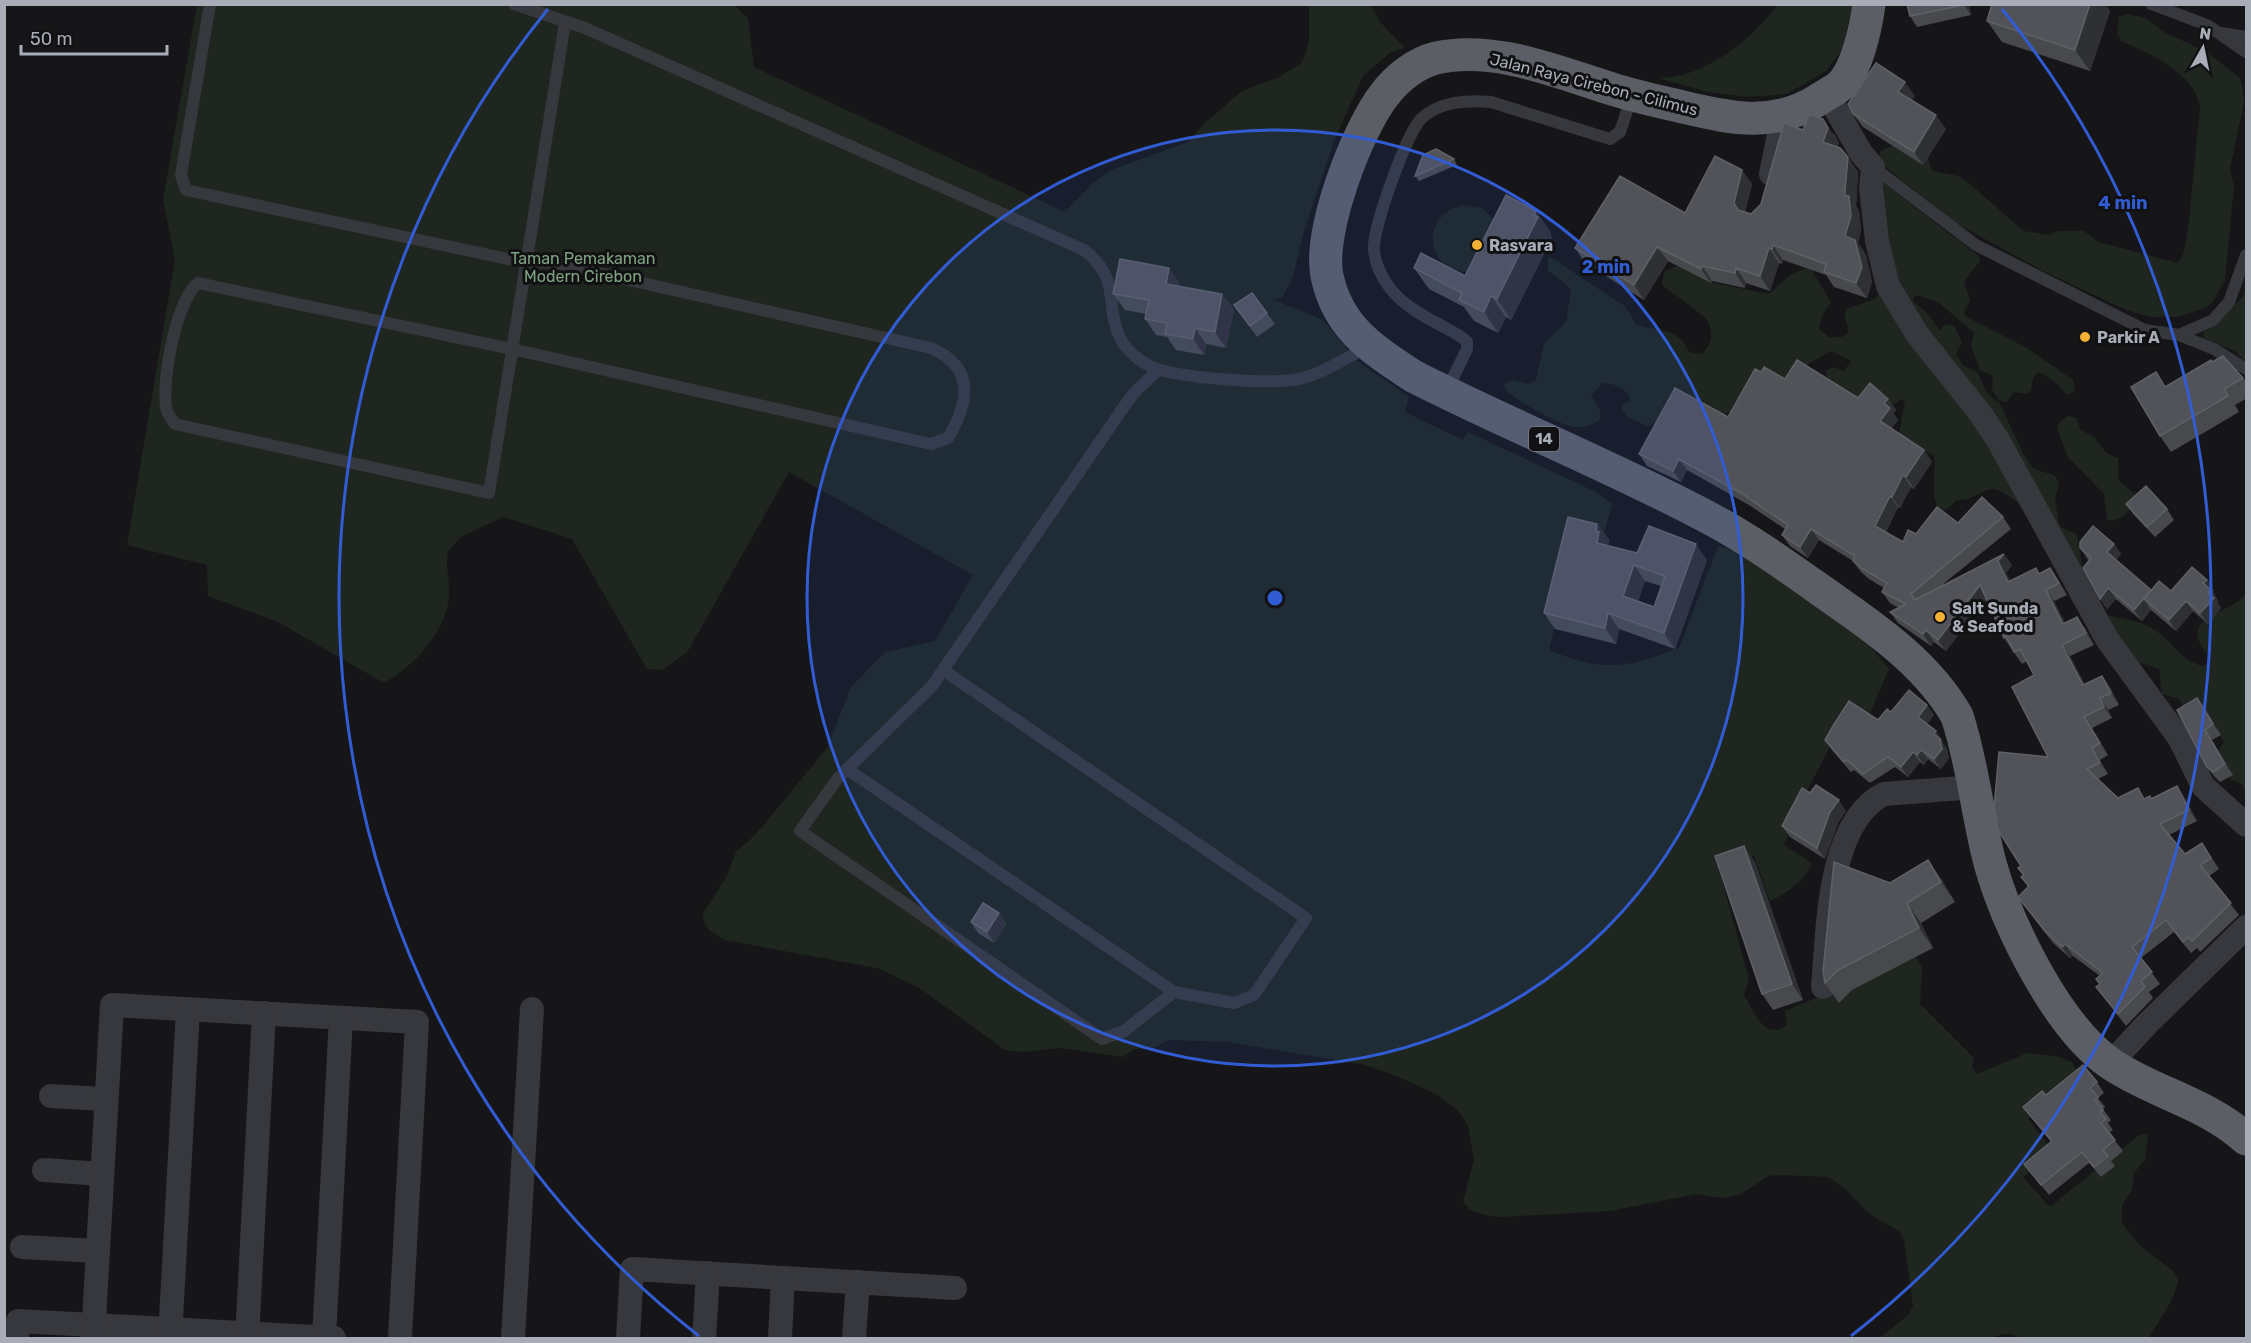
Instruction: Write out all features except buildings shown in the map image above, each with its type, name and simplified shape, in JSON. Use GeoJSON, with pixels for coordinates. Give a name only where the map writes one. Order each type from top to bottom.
{"type":"FeatureCollection","features":[{"type":"Feature","properties":{"kind":"highway","name":"Jalan Raya Cirebon - Cilimus"},"geometry":{"type":"LineString","coordinates":[[1869,4],[1865,30],[1842,84],[1809,105],[1782,115],[1742,120],[1633,95],[1512,59],[1460,54],[1434,59],[1399,77],[1364,127],[1336,203],[1326,251],[1328,277],[1341,313],[1368,347],[1413,376],[1446,393],[1711,519],[1760,547],[1858,617],[1907,656],[1944,695],[1957,716],[1975,787],[1990,863],[1999,890],[2026,952],[2060,1009],[2110,1064],[2216,1115],[2247,1138]]}},
{"type":"Feature","properties":{"kind":"street"},"geometry":{"type":"LineString","coordinates":[[1827,94],[1861,153],[1874,167],[1871,188],[1877,241],[1888,286],[1899,306],[1917,334],[1980,413],[1998,440],[2107,639],[2180,740],[2204,786],[2247,825]]}},
{"type":"Feature","properties":{"kind":"street"},"geometry":{"type":"LineString","coordinates":[[1765,194],[1778,149],[1782,115]]}},
{"type":"Feature","properties":{"kind":"street"},"geometry":{"type":"LineString","coordinates":[[1823,987],[1834,877],[1840,854],[1862,814],[1884,794],[1975,787]]}},
{"type":"Feature","properties":{"kind":"street"},"geometry":{"type":"LineString","coordinates":[[2110,1064],[2247,927]]}},
{"type":"Feature","properties":{"kind":"street"},"geometry":{"type":"LineString","coordinates":[[94,1332],[112,1005],[417,1022],[400,1338]]}},
{"type":"Feature","properties":{"kind":"street"},"geometry":{"type":"LineString","coordinates":[[170,1334],[188,1009]]}},
{"type":"Feature","properties":{"kind":"street"},"geometry":{"type":"LineString","coordinates":[[513,1338],[532,1009]]}},
{"type":"Feature","properties":{"kind":"street"},"geometry":{"type":"LineString","coordinates":[[247,1336],[264,1013]]}},
{"type":"Feature","properties":{"kind":"street"},"geometry":{"type":"LineString","coordinates":[[324,1338],[341,1018]]}},
{"type":"Feature","properties":{"kind":"street"},"geometry":{"type":"LineString","coordinates":[[51,1096],[106,1099]]}},
{"type":"Feature","properties":{"kind":"street"},"geometry":{"type":"LineString","coordinates":[[44,1170],[102,1174]]}},
{"type":"Feature","properties":{"kind":"street"},"geometry":{"type":"LineString","coordinates":[[22,1247],[98,1251]]}},
{"type":"Feature","properties":{"kind":"street"},"geometry":{"type":"LineString","coordinates":[[628,1338],[632,1269],[955,1288]]}},
{"type":"Feature","properties":{"kind":"street"},"geometry":{"type":"LineString","coordinates":[[704,1338],[708,1273]]}},
{"type":"Feature","properties":{"kind":"street"},"geometry":{"type":"LineString","coordinates":[[780,1338],[783,1278]]}},
{"type":"Feature","properties":{"kind":"street"},"geometry":{"type":"LineString","coordinates":[[854,1338],[858,1282]]}},
{"type":"Feature","properties":{"kind":"street"},"geometry":{"type":"LineString","coordinates":[[17,1338],[18,1321],[94,1332],[334,1338]]}},
{"type":"Feature","properties":{"kind":"lane"},"geometry":{"type":"LineString","coordinates":[[210,4],[181,175],[186,190],[508,259],[526,260],[564,265],[931,348],[947,355],[957,365],[964,380],[964,403],[948,438],[931,444],[512,349],[198,283],[189,290],[183,303],[168,363],[166,406],[175,424],[489,493],[512,349],[526,260],[565,23]]}},
{"type":"Feature","properties":{"kind":"lane"},"geometry":{"type":"LineString","coordinates":[[514,4],[585,28],[1084,250],[1098,261],[1106,273],[1122,341],[1134,356],[1158,370],[1224,378],[1292,380],[1312,375],[1368,347]]}},
{"type":"Feature","properties":{"kind":"lane"},"geometry":{"type":"LineString","coordinates":[[2151,4],[2221,33],[2247,38]]}},
{"type":"Feature","properties":{"kind":"lane"},"geometry":{"type":"LineString","coordinates":[[2221,33],[2247,52]]}},
{"type":"Feature","properties":{"kind":"lane"},"geometry":{"type":"LineString","coordinates":[[1446,393],[1467,349],[1467,342],[1405,304],[1388,286],[1379,270],[1374,249],[1376,231],[1408,137],[1420,119],[1434,109],[1453,103],[1474,101],[1491,102],[1610,139],[1620,132],[1633,95]]}},
{"type":"Feature","properties":{"kind":"lane"},"geometry":{"type":"LineString","coordinates":[[1874,167],[1976,245],[1996,257],[2145,330],[2179,335],[2214,349],[2247,369]]}},
{"type":"Feature","properties":{"kind":"lane"},"geometry":{"type":"LineString","coordinates":[[2179,335],[2213,320],[2229,302],[2247,255]]}},
{"type":"Feature","properties":{"kind":"lane"},"geometry":{"type":"LineString","coordinates":[[1158,370],[1133,394],[932,686],[847,769],[800,831],[1102,1039],[1124,1031],[1174,992]]}},
{"type":"Feature","properties":{"kind":"lane"},"geometry":{"type":"LineString","coordinates":[[847,769],[1174,992],[1234,1003],[1254,995],[1306,918],[943,670]]}},
{"type":"Feature","properties":{"kind":"green space","name":"Taman Pemakaman Modern Cirebon"},"geometry":{"type":"Polygon","coordinates":[[[197,5],[735,5],[748,19],[754,67],[1065,212],[1093,183],[1111,170],[1188,142],[1206,122],[1242,91],[1277,78],[1300,64],[1305,57],[1309,39],[1309,5],[1371,5],[1380,22],[1405,48],[1391,52],[1363,76],[1334,141],[1304,231],[1293,277],[1282,298],[1272,299],[1323,320],[1356,360],[1409,397],[1405,412],[1463,440],[1468,432],[1594,491],[1612,504],[1604,534],[1578,528],[1549,650],[1585,662],[1614,665],[1644,660],[1679,648],[1718,546],[1735,551],[1859,633],[1889,669],[1867,720],[1847,714],[1797,810],[1784,845],[1812,863],[1809,870],[1795,886],[1770,901],[1754,856],[1718,866],[1749,979],[1744,995],[1761,1023],[1772,1030],[1779,1029],[1787,1025],[1785,1011],[1915,956],[1922,968],[1920,1004],[1974,1058],[1972,1067],[1977,1074],[2027,1053],[2055,1056],[2072,1062],[2079,1075],[2028,1119],[2055,1153],[2023,1177],[2050,1207],[2139,1135],[2148,1134],[2145,1160],[2134,1173],[2132,1190],[2122,1205],[2122,1223],[2138,1244],[2174,1272],[2178,1280],[2170,1303],[2149,1338],[2020,1338],[2006,1334],[1993,1338],[1880,1338],[1909,1314],[1913,1306],[1904,1240],[1900,1232],[1869,1214],[1844,1188],[1829,1177],[1768,1176],[1739,1195],[1722,1198],[1697,1194],[1610,1211],[1501,1217],[1485,1215],[1471,1210],[1463,1202],[1474,1160],[1468,1126],[1459,1112],[1438,1095],[1397,1076],[1365,1065],[1228,1042],[1168,1040],[1157,1047],[1135,1049],[1123,1057],[1060,1048],[1023,1052],[1005,1050],[918,987],[877,968],[724,940],[709,930],[704,922],[703,913],[727,876],[736,852],[756,834],[827,748],[851,687],[885,652],[935,641],[973,575],[789,472],[688,651],[663,670],[647,669],[572,539],[503,517],[461,537],[448,551],[449,597],[442,623],[417,658],[384,683],[278,622],[208,596],[207,565],[127,545],[175,260],[163,199],[197,5]]]}},
{"type":"Feature","properties":{"kind":"green space"},"geometry":{"type":"Polygon","coordinates":[[[1777,5],[1853,5],[1842,50],[1826,71],[1787,94],[1748,97],[1707,92],[1658,78],[1675,77],[1709,65],[1740,44],[1777,5]]]}},
{"type":"Feature","properties":{"kind":"green space"},"geometry":{"type":"Polygon","coordinates":[[[2128,14],[2145,18],[2166,33],[2205,51],[2239,77],[2242,85],[2244,102],[2230,169],[2234,187],[2225,280],[2212,303],[2179,317],[2152,317],[2126,310],[2043,271],[1956,223],[1879,162],[1880,152],[1897,146],[1927,155],[1932,171],[1958,176],[1965,180],[2024,231],[2049,235],[2057,231],[2084,231],[2098,242],[2178,263],[2183,255],[2188,230],[2200,107],[2196,95],[2180,74],[2157,58],[2121,41],[2117,33],[2119,16],[2128,14]]]}},
{"type":"Feature","properties":{"kind":"green space"},"geometry":{"type":"Polygon","coordinates":[[[1881,181],[1980,257],[1980,261],[1964,282],[1970,300],[1964,312],[1965,316],[2027,348],[2073,380],[2075,392],[2067,395],[2054,381],[2039,372],[2033,378],[2031,391],[2027,394],[2014,392],[2007,402],[1998,400],[1992,389],[1993,376],[1980,370],[1971,346],[1974,333],[1939,303],[1918,295],[1914,297],[1913,301],[1927,313],[1940,330],[1946,324],[1954,326],[1962,342],[1956,354],[1963,365],[1978,373],[1987,393],[2000,404],[2024,455],[2034,469],[2054,475],[2059,482],[2055,499],[2059,524],[2062,528],[2077,534],[2083,572],[2039,523],[2001,491],[1987,490],[1967,499],[1957,500],[1947,509],[1939,510],[1934,497],[1934,455],[1908,444],[1899,434],[1905,401],[1901,399],[1890,408],[1865,393],[1853,400],[1841,387],[1828,383],[1826,370],[1834,367],[1844,371],[1851,361],[1831,351],[1781,380],[1768,371],[1759,370],[1733,411],[1720,415],[1660,421],[1648,426],[1627,417],[1622,409],[1623,405],[1631,401],[1624,390],[1612,384],[1603,383],[1591,395],[1600,410],[1601,418],[1589,425],[1578,427],[1568,426],[1549,418],[1505,389],[1504,385],[1512,380],[1529,384],[1536,380],[1544,344],[1566,322],[1571,291],[1566,284],[1548,271],[1548,258],[1552,258],[1626,307],[1636,325],[1674,334],[1685,344],[1689,352],[1702,354],[1710,341],[1709,323],[1706,318],[1662,285],[1664,272],[1684,262],[1709,282],[1769,294],[1794,273],[1811,269],[1831,302],[1822,316],[1819,329],[1829,337],[1842,337],[1849,331],[1845,318],[1846,309],[1875,299],[1880,292],[1881,181]]]}},
{"type":"Feature","properties":{"kind":"green space"},"geometry":{"type":"Polygon","coordinates":[[[1463,205],[1482,208],[1496,221],[1471,273],[1456,270],[1444,264],[1436,254],[1433,243],[1434,231],[1439,220],[1449,211],[1463,205]]]}},
{"type":"Feature","properties":{"kind":"green space"},"geometry":{"type":"Polygon","coordinates":[[[2246,293],[2246,362],[2236,352],[2204,338],[2203,332],[2218,322],[2246,293]]]}},
{"type":"Feature","properties":{"kind":"green space"},"geometry":{"type":"Polygon","coordinates":[[[2068,416],[2077,418],[2080,429],[2095,438],[2106,453],[2118,458],[2118,480],[2138,497],[2138,501],[2123,517],[2111,521],[2107,519],[2104,494],[2068,457],[2057,429],[2060,421],[2068,416]]]}},
{"type":"Feature","properties":{"kind":"green space"},"geometry":{"type":"Polygon","coordinates":[[[2246,593],[2246,808],[2244,786],[2225,776],[2217,753],[2224,742],[2220,735],[2185,710],[2179,699],[2162,694],[2159,669],[2138,662],[2104,615],[2130,620],[2155,630],[2183,656],[2204,666],[2208,663],[2208,654],[2199,641],[2197,631],[2201,624],[2246,593]]]}},
{"type":"Feature","properties":{"kind":"place","name":"Rasvara"},"geometry":{"type":"Point","coordinates":[1477,245]}},
{"type":"Feature","properties":{"kind":"place","name":"Parkir A"},"geometry":{"type":"Point","coordinates":[2085,337]}},
{"type":"Feature","properties":{"kind":"place","name":"Salt Sunda & Seafood"},"geometry":{"type":"Point","coordinates":[1940,617]}}]}
